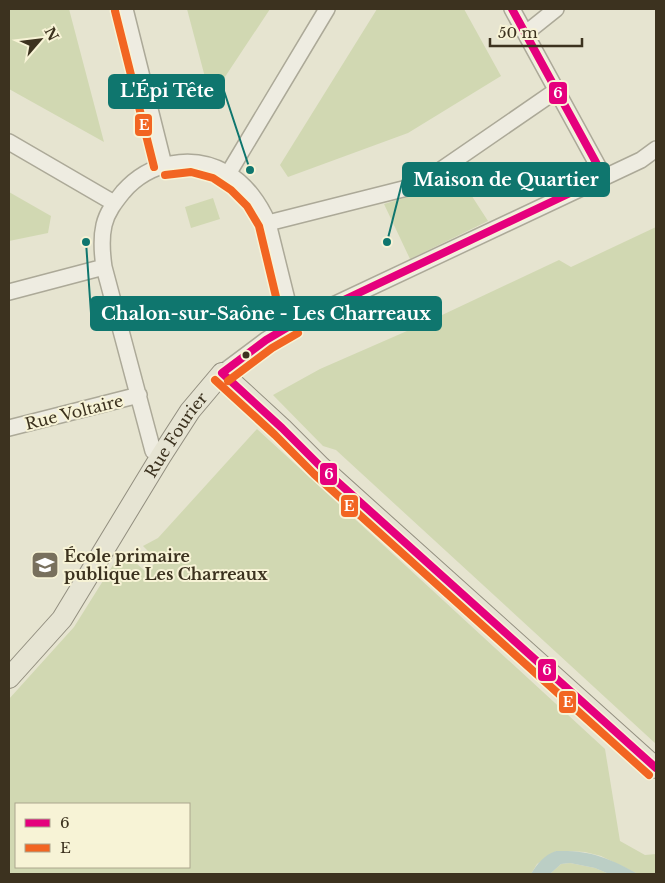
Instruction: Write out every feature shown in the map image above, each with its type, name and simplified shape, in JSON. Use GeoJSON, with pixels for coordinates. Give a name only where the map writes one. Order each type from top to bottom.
{"type":"FeatureCollection","features":[{"type":"Feature","properties":{"kind":"main road","name":"Rue Fourier"},"geometry":{"type":"LineString","coordinates":[[9,678],[62,619],[190,411],[222,373]]}},
{"type":"Feature","properties":{"kind":"main road"},"geometry":{"type":"LineString","coordinates":[[222,373],[321,467],[656,768]]}},
{"type":"Feature","properties":{"kind":"street"},"geometry":{"type":"LineString","coordinates":[[125,9],[164,165]]}},
{"type":"Feature","properties":{"kind":"street"},"geometry":{"type":"LineString","coordinates":[[228,174],[327,9]]}},
{"type":"Feature","properties":{"kind":"street"},"geometry":{"type":"LineString","coordinates":[[512,9],[604,177]]}},
{"type":"Feature","properties":{"kind":"street"},"geometry":{"type":"LineString","coordinates":[[526,33],[556,9]]}},
{"type":"Feature","properties":{"kind":"street"},"geometry":{"type":"LineString","coordinates":[[268,223],[419,185],[557,90]]}},
{"type":"Feature","properties":{"kind":"street"},"geometry":{"type":"LineString","coordinates":[[9,142],[114,203]]}},
{"type":"Feature","properties":{"kind":"street","name":"Rue Fourier"},"geometry":{"type":"LineString","coordinates":[[222,373],[266,340],[293,324],[641,160],[656,149]]}},
{"type":"Feature","properties":{"kind":"street"},"geometry":{"type":"LineString","coordinates":[[161,456],[153,451],[104,267],[102,253],[104,225],[114,203],[131,183],[149,171],[164,165],[190,162],[211,166],[228,174],[253,197],[268,223],[293,324]]}},
{"type":"Feature","properties":{"kind":"street"},"geometry":{"type":"LineString","coordinates":[[9,292],[104,267]]}},
{"type":"Feature","properties":{"kind":"street","name":"Rue Voltaire"},"geometry":{"type":"LineString","coordinates":[[9,428],[139,395]]}},
{"type":"Feature","properties":{"kind":"green space"},"geometry":{"type":"Polygon","coordinates":[[[9,9],[69,9],[104,142],[9,89],[9,9]]]}},
{"type":"Feature","properties":{"kind":"green space"},"geometry":{"type":"Polygon","coordinates":[[[187,9],[270,9],[211,100],[187,9]]]}},
{"type":"Feature","properties":{"kind":"green space"},"geometry":{"type":"Polygon","coordinates":[[[377,9],[464,9],[501,76],[408,133],[288,177],[280,165],[377,9]]]}},
{"type":"Feature","properties":{"kind":"green space"},"geometry":{"type":"Polygon","coordinates":[[[455,170],[488,221],[410,259],[384,204],[418,194],[455,170]]]}},
{"type":"Feature","properties":{"kind":"green space"},"geometry":{"type":"Polygon","coordinates":[[[9,192],[51,216],[48,233],[9,241],[9,192]]]}},
{"type":"Feature","properties":{"kind":"green space"},"geometry":{"type":"Polygon","coordinates":[[[213,198],[220,219],[191,228],[185,207],[213,198]]]}},
{"type":"Feature","properties":{"kind":"green space"},"geometry":{"type":"Polygon","coordinates":[[[656,227],[656,744],[336,450],[323,446],[273,395],[320,369],[423,324],[559,260],[571,267],[656,227]]]}},
{"type":"Feature","properties":{"kind":"green space"},"geometry":{"type":"Polygon","coordinates":[[[257,429],[605,749],[620,841],[645,855],[656,854],[656,874],[638,874],[601,856],[585,852],[556,851],[537,864],[531,874],[9,874],[9,699],[74,627],[118,557],[125,553],[147,573],[157,560],[143,546],[158,538],[257,429]]]}},
{"type":"Feature","properties":{"kind":"green space"},"geometry":{"type":"Polygon","coordinates":[[[570,863],[595,868],[609,874],[550,874],[561,864],[570,863]]]}},
{"type":"Feature","properties":{"kind":"shaded area"},"geometry":{"type":"Polygon","coordinates":[[[556,851],[580,852],[599,856],[638,874],[609,874],[595,868],[570,863],[561,864],[550,874],[531,874],[542,860],[556,851]]]}},
{"type":"Feature","properties":{"kind":"transit line","name":"6"},"geometry":{"type":"LineString","coordinates":[[512,9],[604,177]]}},
{"type":"Feature","properties":{"kind":"transit line","name":"E"},"geometry":{"type":"LineString","coordinates":[[115,11],[154,167]]}},
{"type":"Feature","properties":{"kind":"transit line","name":"E"},"geometry":{"type":"LineString","coordinates":[[165,175],[191,172],[213,178],[231,190],[247,206],[259,226],[283,326]]}},
{"type":"Feature","properties":{"kind":"transit line","name":"6"},"geometry":{"type":"LineString","coordinates":[[222,373],[266,340],[293,324],[604,177]]}},
{"type":"Feature","properties":{"kind":"transit line","name":"E"},"geometry":{"type":"LineString","coordinates":[[228,381],[272,348],[298,333]]}},
{"type":"Feature","properties":{"kind":"transit line","name":"6"},"geometry":{"type":"LineString","coordinates":[[222,373],[321,467],[656,768]]}},
{"type":"Feature","properties":{"kind":"transit line","name":"E"},"geometry":{"type":"LineString","coordinates":[[215,380],[314,474],[649,775]]}},
{"type":"Feature","properties":{"kind":"place","name":"L'Épi Tête"},"geometry":{"type":"Point","coordinates":[250,170]}},
{"type":"Feature","properties":{"kind":"place","name":"Chalon-sur-Saône - Les Charreaux"},"geometry":{"type":"Point","coordinates":[86,242]}},
{"type":"Feature","properties":{"kind":"place","name":"Maison de Quartier"},"geometry":{"type":"Point","coordinates":[387,242]}},
{"type":"Feature","properties":{"kind":"place","name":"École primaire publique Les Charreaux"},"geometry":{"type":"Point","coordinates":[45,565]}}]}
